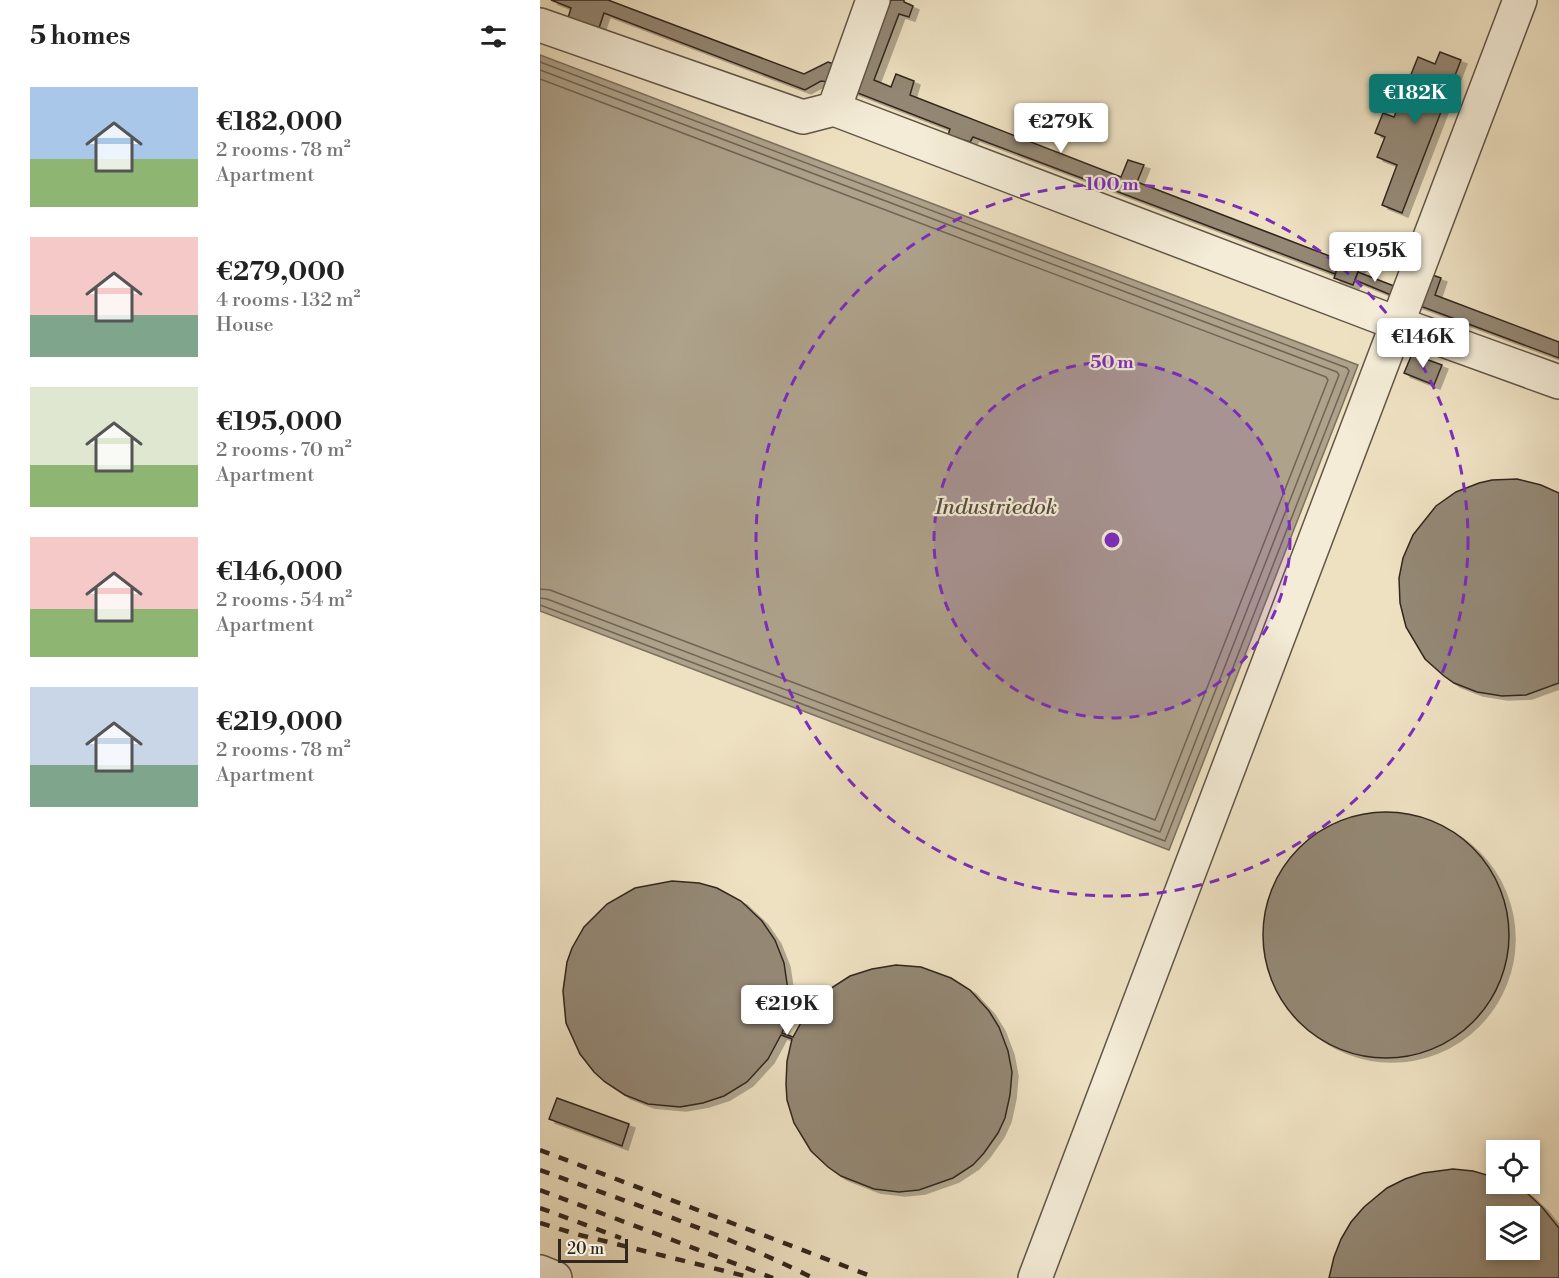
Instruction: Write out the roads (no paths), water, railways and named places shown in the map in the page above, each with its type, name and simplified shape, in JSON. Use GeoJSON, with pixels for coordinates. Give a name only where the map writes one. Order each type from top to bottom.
{"type":"FeatureCollection","features":[{"type":"Feature","properties":{"kind":"street"},"geometry":{"type":"LineString","coordinates":[[834,109],[873,0]]}},
{"type":"Feature","properties":{"kind":"street"},"geometry":{"type":"LineString","coordinates":[[1035,1278],[1520,0]]}},
{"type":"Feature","properties":{"kind":"street"},"geometry":{"type":"LineString","coordinates":[[540,25],[803,117],[834,109],[1396,323],[1559,382]]}},
{"type":"Feature","properties":{"kind":"street"},"geometry":{"type":"LineString","coordinates":[[540,1272],[555,1278]]}},
{"type":"Feature","properties":{"kind":"water","name":"Industriedok"},"geometry":{"type":"Polygon","coordinates":[[[540,55],[1358,365],[1169,850],[540,611],[540,55]]]}},
{"type":"Feature","properties":{"kind":"railway"},"geometry":{"type":"LineString","coordinates":[[540,1150],[876,1278]]}},
{"type":"Feature","properties":{"kind":"railway"},"geometry":{"type":"LineString","coordinates":[[540,1170],[713,1233],[813,1278]]}},
{"type":"Feature","properties":{"kind":"railway"},"geometry":{"type":"LineString","coordinates":[[540,1190],[773,1278]]}},
{"type":"Feature","properties":{"kind":"railway"},"geometry":{"type":"LineString","coordinates":[[540,1208],[621,1238]]}},
{"type":"Feature","properties":{"kind":"railway"},"geometry":{"type":"LineString","coordinates":[[540,1223],[753,1278]]}}]}
